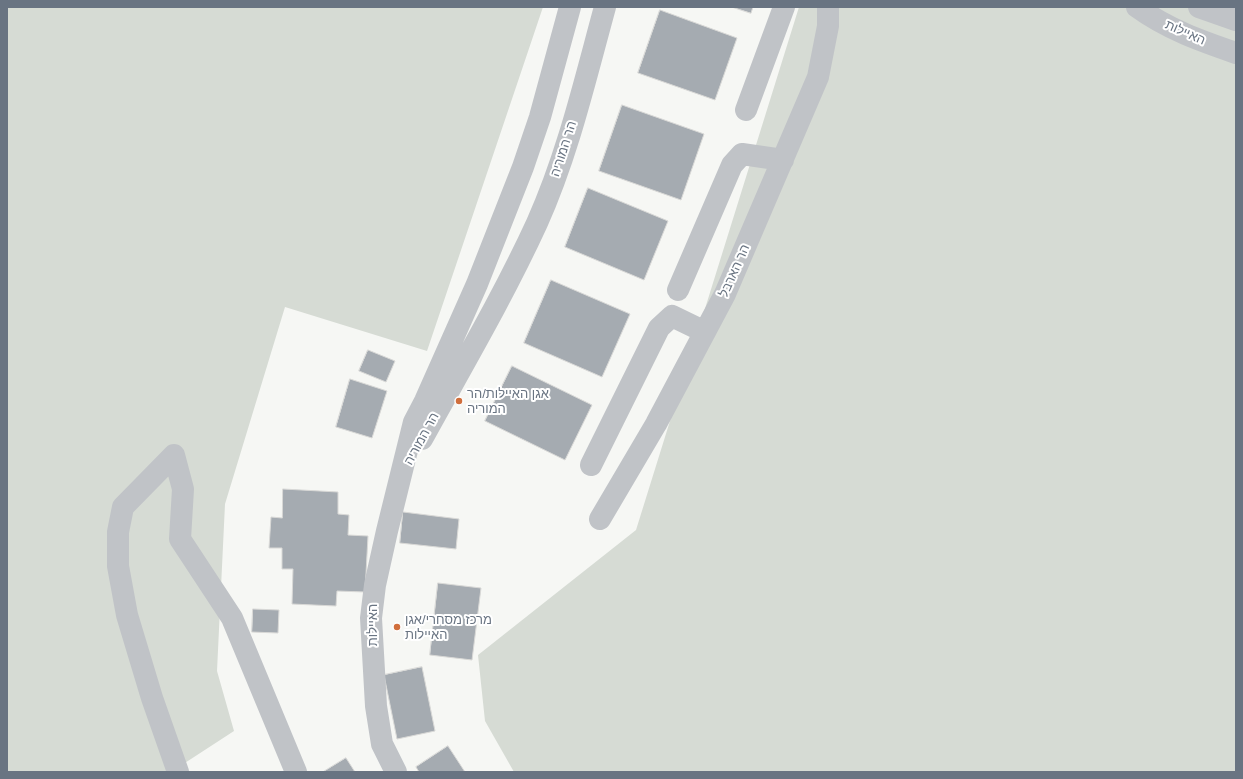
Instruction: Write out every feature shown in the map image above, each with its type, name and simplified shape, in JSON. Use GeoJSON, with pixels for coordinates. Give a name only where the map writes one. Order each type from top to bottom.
{"type":"FeatureCollection","features":[{"type":"Feature","properties":{"kind":"street","name":"הר המוריה"},"geometry":{"type":"LineString","coordinates":[[401,477],[414,422],[425,401],[477,284],[523,167],[540,117],[570,7]]}},
{"type":"Feature","properties":{"kind":"street","name":"הר המוריה"},"geometry":{"type":"LineString","coordinates":[[401,477],[507,284],[537,222],[572,127],[605,7]]}},
{"type":"Feature","properties":{"kind":"street"},"geometry":{"type":"LineString","coordinates":[[746,110],[784,7]]}},
{"type":"Feature","properties":{"kind":"street","name":"הר הארבל"},"geometry":{"type":"LineString","coordinates":[[600,518],[656,424],[725,294],[818,77],[828,26],[828,7]]}},
{"type":"Feature","properties":{"kind":"street","name":"האיילות"},"geometry":{"type":"LineString","coordinates":[[1137,7],[1164,24],[1189,36],[1236,53]]}},
{"type":"Feature","properties":{"kind":"street"},"geometry":{"type":"LineString","coordinates":[[1199,7],[1236,20]]}},
{"type":"Feature","properties":{"kind":"street"},"geometry":{"type":"LineString","coordinates":[[678,290],[732,165],[742,154],[783,160]]}},
{"type":"Feature","properties":{"kind":"street"},"geometry":{"type":"LineString","coordinates":[[591,465],[659,328],[672,316],[706,332]]}},
{"type":"Feature","properties":{"kind":"street"},"geometry":{"type":"LineString","coordinates":[[178,772],[152,698],[136,645],[118,566],[118,532],[123,507],[174,455],[183,489],[180,539],[232,618],[296,772]]}},
{"type":"Feature","properties":{"kind":"street","name":"האיילות"},"geometry":{"type":"LineString","coordinates":[[396,772],[382,744],[376,706],[371,618],[375,585],[401,477]]}},
{"type":"Feature","properties":{"kind":"shaded area"},"geometry":{"type":"Polygon","coordinates":[[[7,7],[543,7],[427,351],[285,307],[225,504],[217,671],[234,731],[171,772],[7,772],[7,7]]]}},
{"type":"Feature","properties":{"kind":"shaded area"},"geometry":{"type":"Polygon","coordinates":[[[799,7],[1236,7],[1236,772],[514,772],[485,721],[478,655],[636,530],[799,7]]]}},
{"type":"Feature","properties":{"kind":"building"},"geometry":{"type":"Polygon","coordinates":[[[732,7],[753,7],[751,13],[732,7]]]}},
{"type":"Feature","properties":{"kind":"building"},"geometry":{"type":"Polygon","coordinates":[[[660,10],[737,38],[715,100],[638,73],[660,10]]]}},
{"type":"Feature","properties":{"kind":"building"},"geometry":{"type":"Polygon","coordinates":[[[622,105],[704,134],[681,200],[599,171],[622,105]]]}},
{"type":"Feature","properties":{"kind":"building"},"geometry":{"type":"Polygon","coordinates":[[[588,188],[668,221],[644,280],[565,247],[588,188]]]}},
{"type":"Feature","properties":{"kind":"building"},"geometry":{"type":"Polygon","coordinates":[[[551,280],[630,314],[602,377],[524,343],[551,280]]]}},
{"type":"Feature","properties":{"kind":"building"},"geometry":{"type":"Polygon","coordinates":[[[368,350],[395,361],[386,382],[359,371],[368,350]]]}},
{"type":"Feature","properties":{"kind":"building"},"geometry":{"type":"Polygon","coordinates":[[[512,366],[592,405],[565,460],[485,421],[512,366]]]}},
{"type":"Feature","properties":{"kind":"building"},"geometry":{"type":"Polygon","coordinates":[[[350,379],[387,391],[372,438],[336,427],[350,379]]]}},
{"type":"Feature","properties":{"kind":"building"},"geometry":{"type":"Polygon","coordinates":[[[283,489],[338,492],[338,514],[349,515],[348,535],[368,536],[365,592],[337,591],[336,606],[292,604],[293,569],[282,569],[282,548],[269,548],[271,517],[282,518],[283,489]]]}},
{"type":"Feature","properties":{"kind":"building"},"geometry":{"type":"Polygon","coordinates":[[[403,512],[459,519],[456,549],[400,543],[403,512]]]}},
{"type":"Feature","properties":{"kind":"building"},"geometry":{"type":"Polygon","coordinates":[[[438,583],[481,588],[472,660],[430,655],[438,583]]]}},
{"type":"Feature","properties":{"kind":"building"},"geometry":{"type":"Polygon","coordinates":[[[253,609],[279,610],[278,633],[252,632],[253,609]]]}},
{"type":"Feature","properties":{"kind":"building"},"geometry":{"type":"Polygon","coordinates":[[[422,667],[435,731],[397,739],[384,675],[422,667]]]}},
{"type":"Feature","properties":{"kind":"building"},"geometry":{"type":"Polygon","coordinates":[[[448,746],[465,772],[419,772],[416,767],[448,746]]]}},
{"type":"Feature","properties":{"kind":"building"},"geometry":{"type":"Polygon","coordinates":[[[346,758],[355,772],[323,772],[346,758]]]}},
{"type":"Feature","properties":{"kind":"place","name":"אגן האיילות/הר המוריה"},"geometry":{"type":"Point","coordinates":[459,401]}},
{"type":"Feature","properties":{"kind":"place","name":"מרכז מסחרי/אגן האיילות"},"geometry":{"type":"Point","coordinates":[397,627]}}]}
